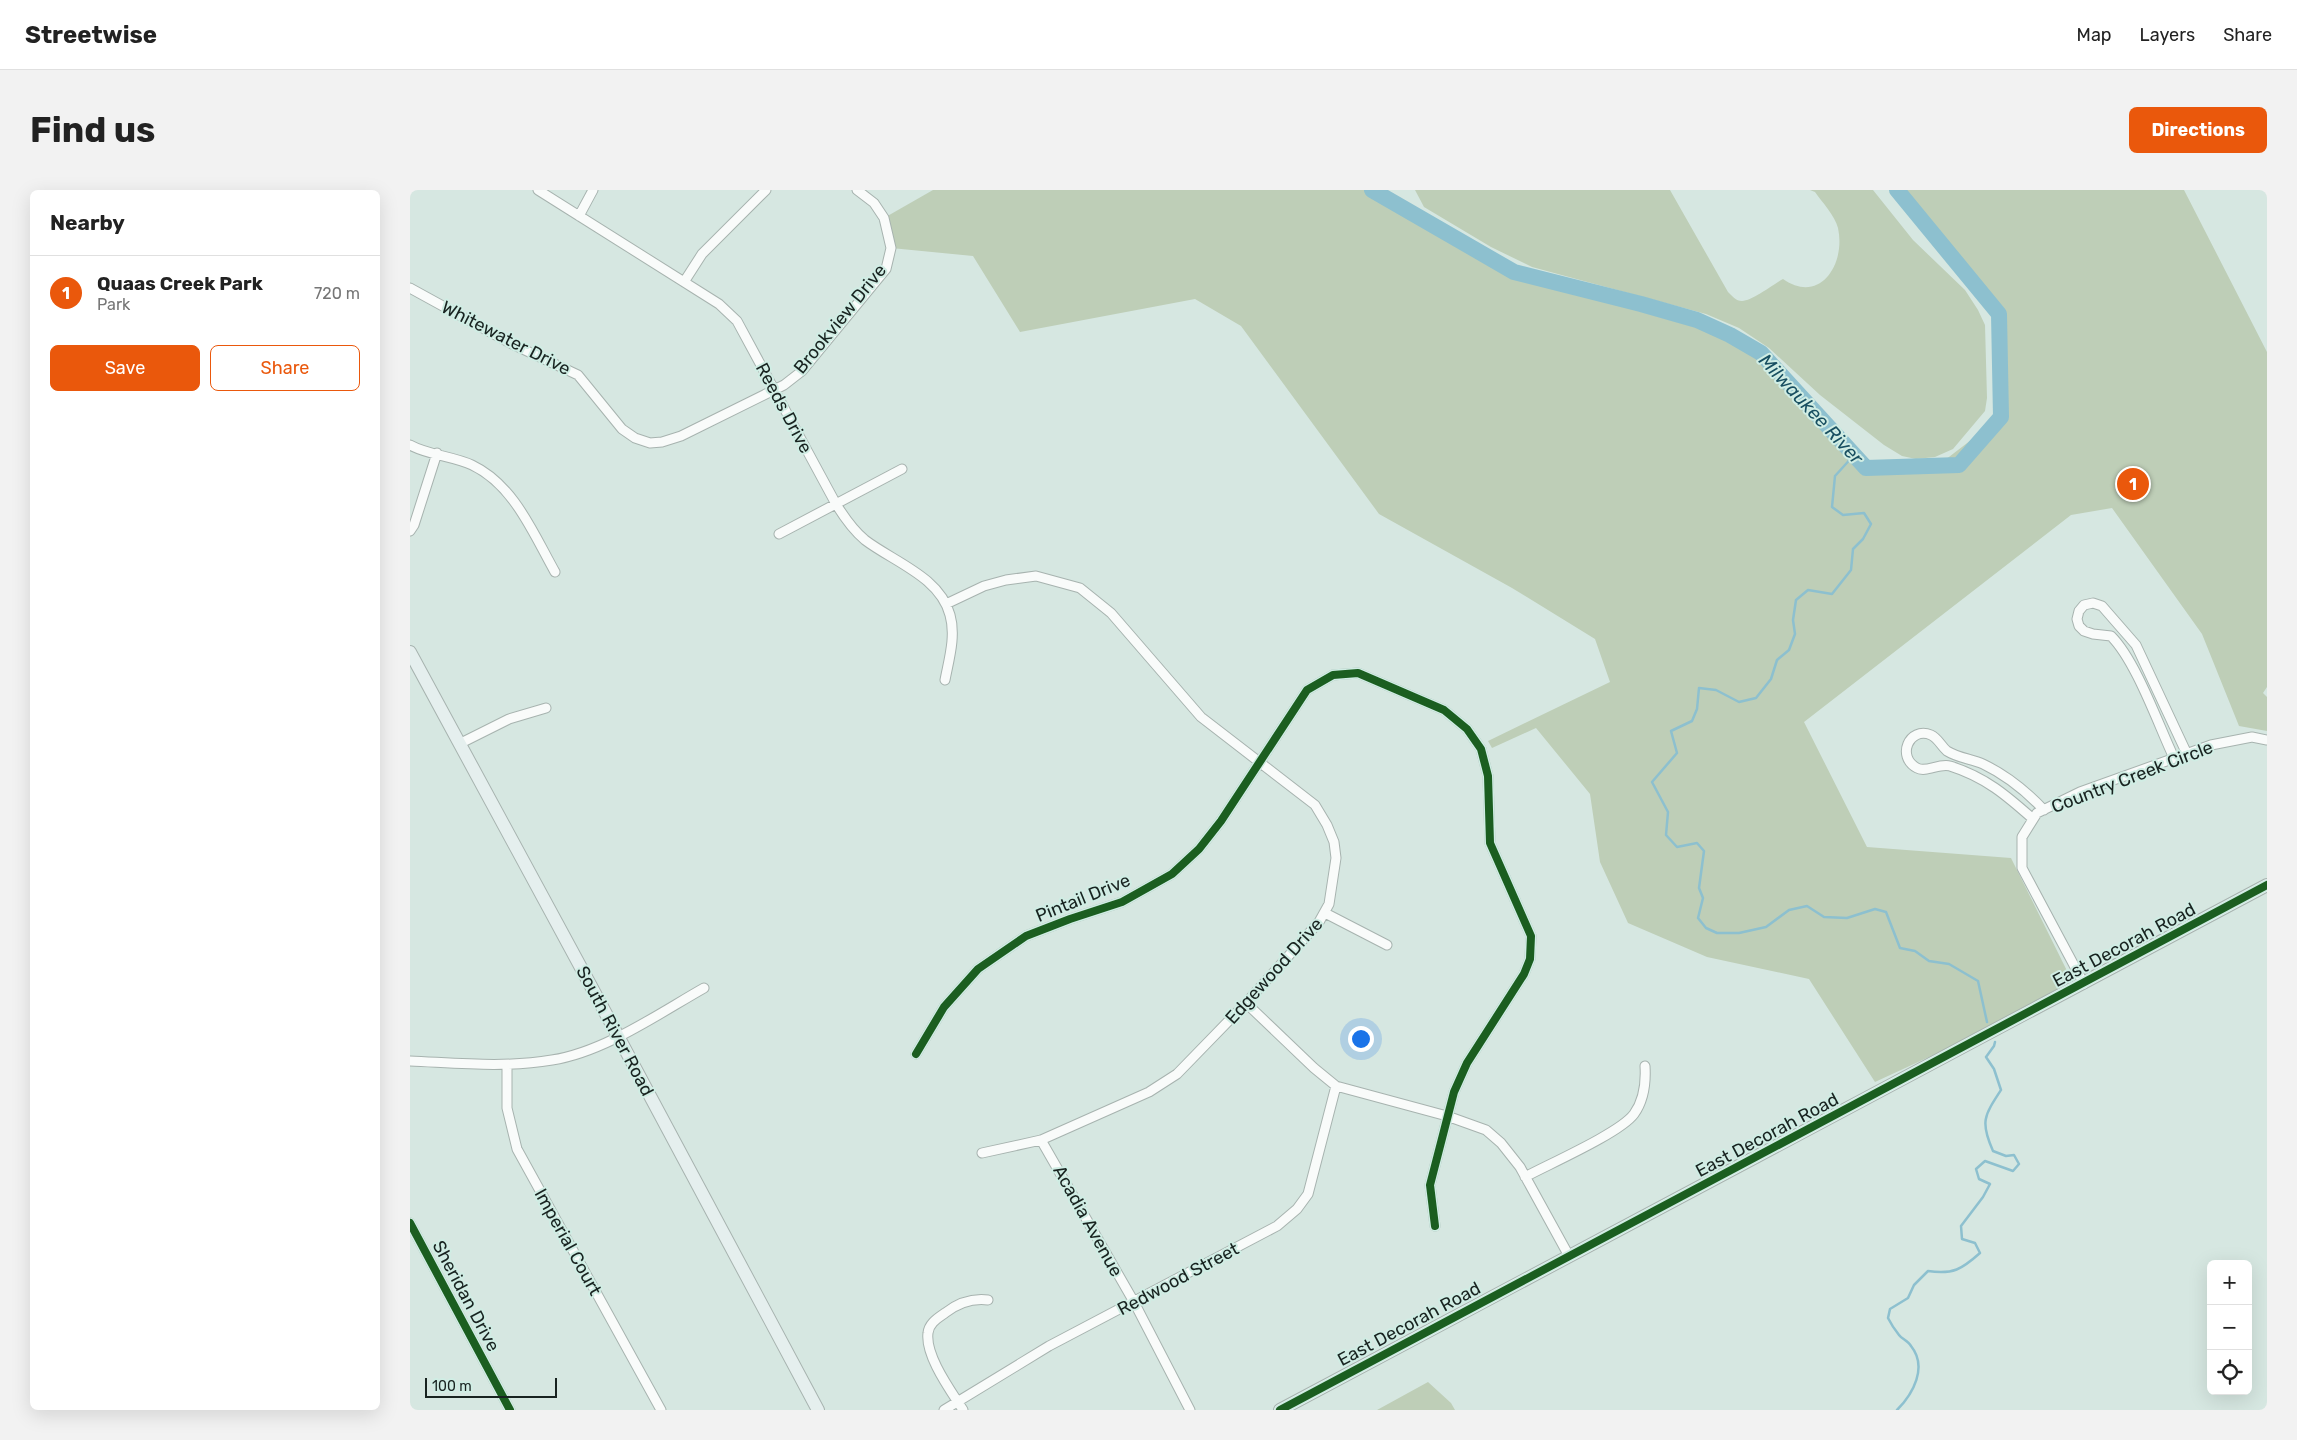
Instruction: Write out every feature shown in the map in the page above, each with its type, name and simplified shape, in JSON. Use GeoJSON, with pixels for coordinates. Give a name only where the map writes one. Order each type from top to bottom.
{"type":"FeatureCollection","features":[{"type":"Feature","properties":{"kind":"street","name":"Reeds Drive"},"geometry":{"type":"LineString","coordinates":[[538,190],[719,304],[737,321],[836,504],[850,526],[864,539],[930,583],[946,604],[951,616],[952,642],[945,680]]}},
{"type":"Feature","properties":{"kind":"street"},"geometry":{"type":"LineString","coordinates":[[579,216],[592,190]]}},
{"type":"Feature","properties":{"kind":"street"},"geometry":{"type":"LineString","coordinates":[[684,282],[702,254],[766,190]]}},
{"type":"Feature","properties":{"kind":"street","name":"Brookview Drive"},"geometry":{"type":"LineString","coordinates":[[774,390],[802,371],[886,269],[891,248],[884,218],[874,203],[857,190]]}},
{"type":"Feature","properties":{"kind":"street","name":"Whitewater Drive"},"geometry":{"type":"LineString","coordinates":[[410,288],[512,344],[578,375],[622,429],[635,438],[650,443],[662,442],[681,436],[774,390]]}},
{"type":"Feature","properties":{"kind":"street"},"geometry":{"type":"LineString","coordinates":[[410,445],[470,464],[491,475],[516,503],[555,572]]}},
{"type":"Feature","properties":{"kind":"street"},"geometry":{"type":"LineString","coordinates":[[410,531],[414,525],[437,453]]}},
{"type":"Feature","properties":{"kind":"street"},"geometry":{"type":"LineString","coordinates":[[779,534],[902,469]]}},
{"type":"Feature","properties":{"kind":"street","name":"Edgewood Drive"},"geometry":{"type":"LineString","coordinates":[[946,604],[984,586],[1006,580],[1036,576],[1080,588],[1111,613],[1201,717],[1316,804],[1334,842],[1336,858],[1326,913],[1246,1003],[1177,1074],[1149,1092],[1041,1140],[982,1153]]}},
{"type":"Feature","properties":{"kind":"street"},"geometry":{"type":"LineString","coordinates":[[2174,758],[2130,663],[2116,642],[2111,636],[2093,634],[2084,631],[2080,626],[2077,619],[2079,611],[2084,605],[2093,603],[2102,606],[2136,645],[2187,754]]}},
{"type":"Feature","properties":{"kind":"street","name":"South River Road"},"geometry":{"type":"LineString","coordinates":[[410,652],[818,1410]]}},
{"type":"Feature","properties":{"kind":"street","name":"Pintail Drive"},"geometry":{"type":"LineString","coordinates":[[916,1054],[944,1007],[978,969],[1026,936],[1122,902],[1172,874],[1199,849],[1221,821],[1307,690],[1333,675],[1358,673],[1444,710],[1467,729],[1481,749],[1488,776],[1490,843],[1531,936],[1530,959],[1524,974],[1467,1064],[1454,1092],[1446,1116]]}},
{"type":"Feature","properties":{"kind":"street"},"geometry":{"type":"LineString","coordinates":[[459,744],[509,719],[546,708]]}},
{"type":"Feature","properties":{"kind":"street"},"geometry":{"type":"LineString","coordinates":[[2033,820],[1998,788],[1980,779],[1949,766],[1937,765],[1918,769],[1911,763],[1906,754],[1906,744],[1913,736],[1923,732],[1933,736],[1947,750],[1982,763],[2007,777],[2044,810]]}},
{"type":"Feature","properties":{"kind":"street","name":"Country Creek Circle"},"geometry":{"type":"LineString","coordinates":[[2084,984],[2022,868],[2022,837],[2037,813],[2080,792],[2211,745],[2252,737],[2267,740]]}},
{"type":"Feature","properties":{"kind":"street","name":"East Decorah Road"},"geometry":{"type":"LineString","coordinates":[[1280,1410],[2267,885]]}},
{"type":"Feature","properties":{"kind":"street"},"geometry":{"type":"LineString","coordinates":[[1326,913],[1387,945]]}},
{"type":"Feature","properties":{"kind":"street"},"geometry":{"type":"LineString","coordinates":[[410,1061],[507,1065],[553,1060],[585,1051],[618,1036],[704,988]]}},
{"type":"Feature","properties":{"kind":"street"},"geometry":{"type":"LineString","coordinates":[[1246,1003],[1314,1068],[1336,1086],[1446,1116],[1486,1130],[1501,1143],[1525,1176],[1568,1256]]}},
{"type":"Feature","properties":{"kind":"street","name":"Imperial Court"},"geometry":{"type":"LineString","coordinates":[[507,1065],[506,1108],[518,1149],[661,1410]]}},
{"type":"Feature","properties":{"kind":"street"},"geometry":{"type":"LineString","coordinates":[[1525,1176],[1620,1127],[1634,1114],[1642,1096],[1646,1066]]}},
{"type":"Feature","properties":{"kind":"street","name":"Redwood Street"},"geometry":{"type":"LineString","coordinates":[[944,1410],[1049,1346],[1277,1226],[1298,1209],[1308,1194],[1336,1086]]}},
{"type":"Feature","properties":{"kind":"street"},"geometry":{"type":"LineString","coordinates":[[1435,1226],[1430,1185],[1446,1116]]}},
{"type":"Feature","properties":{"kind":"street","name":"Acadia Avenue"},"geometry":{"type":"LineString","coordinates":[[1041,1140],[1134,1302],[1190,1410]]}},
{"type":"Feature","properties":{"kind":"street","name":"Sheridan Drive"},"geometry":{"type":"LineString","coordinates":[[410,1223],[510,1410]]}},
{"type":"Feature","properties":{"kind":"street"},"geometry":{"type":"LineString","coordinates":[[962,1410],[930,1352],[928,1332],[934,1321],[952,1308],[974,1299],[988,1300]]}},
{"type":"Feature","properties":{"kind":"green space"},"geometry":{"type":"Polygon","coordinates":[[[933,190],[1372,190],[1514,272],[1697,320],[1730,335],[1761,353],[1866,468],[1945,460],[2001,417],[1999,314],[1897,190],[2184,190],[2267,352],[2267,687],[2263,693],[2267,697],[2267,731],[2239,726],[2202,634],[2112,508],[2071,515],[1804,722],[1867,847],[2011,858],[2076,989],[1875,1082],[1809,979],[1707,957],[1628,923],[1600,862],[1590,794],[1536,728],[1492,748],[1488,741],[1610,682],[1595,639],[1512,588],[1379,514],[1241,326],[1195,299],[1020,332],[973,256],[891,248],[884,218],[933,190]]]}},
{"type":"Feature","properties":{"kind":"green space"},"geometry":{"type":"Polygon","coordinates":[[[1415,190],[1670,190],[1728,292],[1736,299],[1742,301],[1757,295],[1783,279],[1796,286],[1808,287],[1819,284],[1834,267],[1838,255],[1838,228],[1828,209],[1815,192],[1810,190],[1873,190],[1913,240],[1965,290],[1978,310],[1985,325],[1987,398],[1985,411],[1953,449],[1935,457],[1916,459],[1902,456],[1884,445],[1820,395],[1769,348],[1739,328],[1706,314],[1532,267],[1491,247],[1424,207],[1415,190]]]}},
{"type":"Feature","properties":{"kind":"green space"},"geometry":{"type":"Polygon","coordinates":[[[1428,1382],[1451,1403],[1455,1410],[1377,1410],[1428,1382]]]}},
{"type":"Feature","properties":{"kind":"waterway","name":"Milwaukee River"},"geometry":{"type":"LineString","coordinates":[[1372,190],[1514,272],[1697,320],[1730,335],[1761,353],[1866,468],[1959,465],[2001,417],[1999,314],[1897,190]]}},
{"type":"Feature","properties":{"kind":"waterway"},"geometry":{"type":"LineString","coordinates":[[1854,455],[1835,476],[1832,507],[1843,515],[1864,513],[1871,524],[1863,539],[1853,549],[1851,570],[1832,594],[1808,590],[1796,600],[1793,620],[1795,634],[1789,650],[1777,660],[1771,679],[1756,698],[1739,702],[1716,690],[1699,688],[1697,709],[1692,721],[1671,731],[1677,753],[1652,782],[1668,812],[1666,835],[1677,847],[1697,843],[1704,851],[1699,888],[1703,898],[1698,918],[1706,928],[1717,933],[1739,933],[1766,927],[1789,910],[1807,906],[1824,917],[1847,918],[1875,909],[1886,912],[1900,948],[1915,951],[1929,961],[1949,964],[1978,981],[1987,1022]]}},
{"type":"Feature","properties":{"kind":"waterway"},"geometry":{"type":"LineString","coordinates":[[1897,1410],[1913,1388],[1918,1371],[1918,1363],[1916,1354],[1911,1346],[1899,1335],[1889,1320],[1890,1309],[1908,1298],[1914,1285],[1928,1271],[1944,1272],[1957,1270],[1980,1253],[1975,1243],[1962,1239],[1961,1226],[1983,1197],[1990,1184],[1979,1179],[1976,1169],[1985,1161],[2013,1171],[2019,1164],[2014,1155],[2006,1156],[1993,1151],[1986,1133],[1985,1126],[1988,1113],[2001,1090],[1994,1069],[1986,1057],[1995,1042]]}},
{"type":"Feature","properties":{"kind":"cycle path"},"geometry":{"type":"LineString","coordinates":[[916,1054],[944,1007],[978,969],[1026,936],[1122,902],[1172,874],[1199,849],[1221,821],[1307,690],[1333,675],[1358,673],[1444,710],[1467,729],[1481,749],[1488,776],[1490,843],[1531,936],[1530,959],[1524,974],[1467,1063],[1454,1092],[1430,1185],[1435,1226]]}},
{"type":"Feature","properties":{"kind":"cycle path"},"geometry":{"type":"LineString","coordinates":[[1280,1410],[2267,885]]}},
{"type":"Feature","properties":{"kind":"cycle path"},"geometry":{"type":"LineString","coordinates":[[410,1223],[510,1410]]}},
{"type":"Feature","properties":{"kind":"place","name":"Quaas Creek Park"},"geometry":{"type":"Point","coordinates":[2133,484]}}]}
